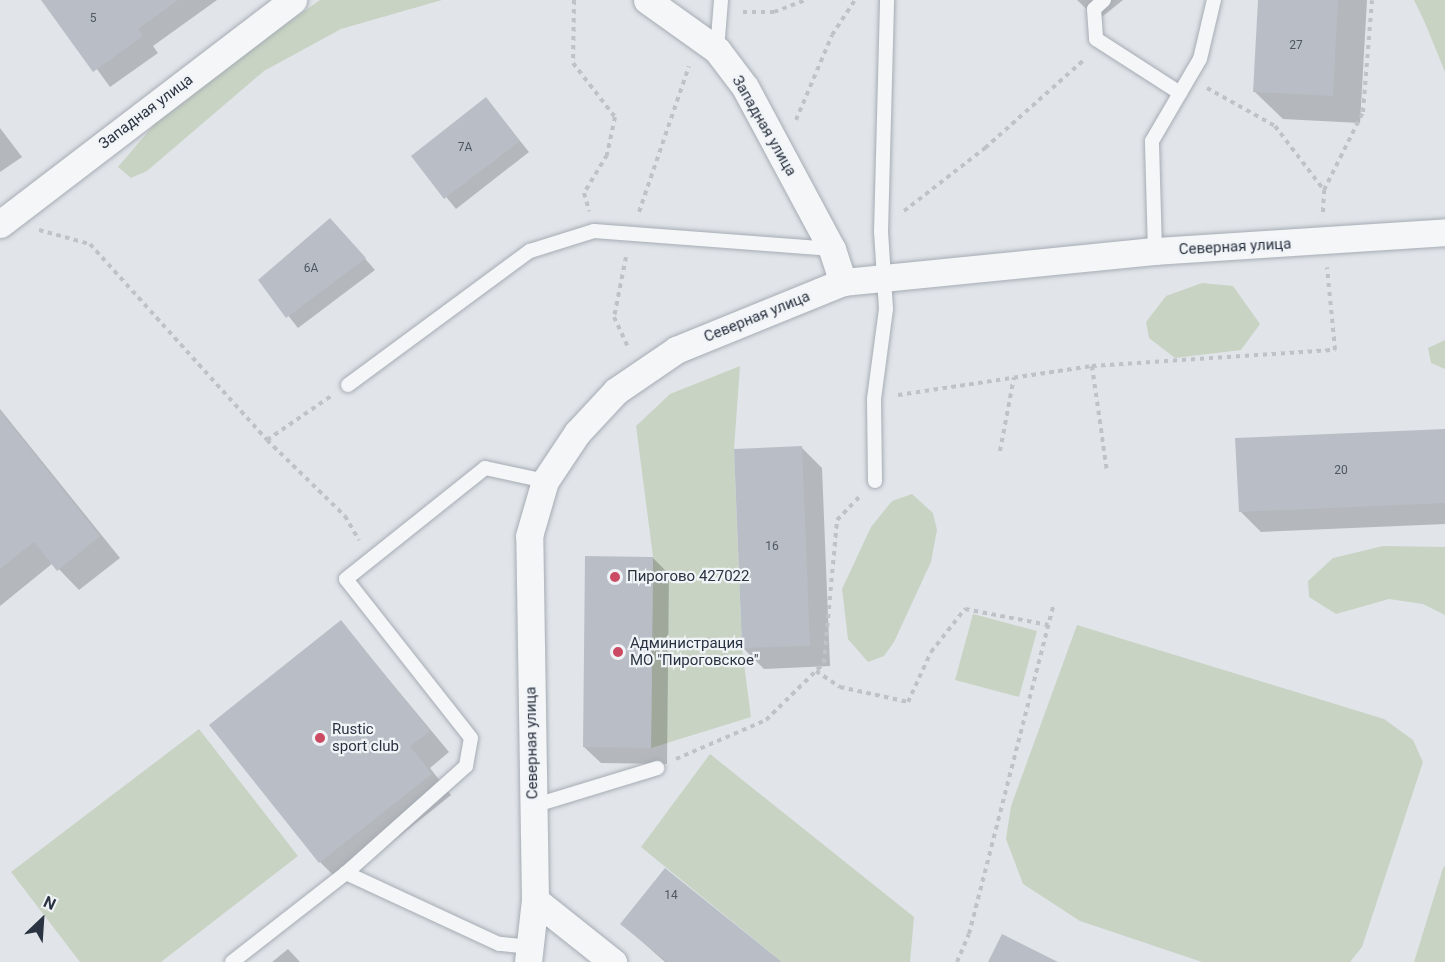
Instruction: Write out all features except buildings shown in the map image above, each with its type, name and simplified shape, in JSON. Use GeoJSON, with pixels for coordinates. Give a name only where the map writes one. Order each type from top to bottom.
{"type":"FeatureCollection","features":[{"type":"Feature","properties":{"kind":"street","name":"Западная улица"},"geometry":{"type":"LineString","coordinates":[[0,224],[292,0]]}},
{"type":"Feature","properties":{"kind":"street","name":"Западная улица"},"geometry":{"type":"LineString","coordinates":[[647,0],[708,43],[745,87],[832,249],[843,282]]}},
{"type":"Feature","properties":{"kind":"street","name":"Северная улица"},"geometry":{"type":"LineString","coordinates":[[529,954],[535,900],[529,536],[545,481],[577,433],[640,375],[676,350],[843,282],[1155,251],[1445,232]]}},
{"type":"Feature","properties":{"kind":"street"},"geometry":{"type":"LineString","coordinates":[[535,900],[613,962]]}},
{"type":"Feature","properties":{"kind":"lane"},"geometry":{"type":"LineString","coordinates":[[875,481],[874,399],[886,309],[881,232],[886,0]]}},
{"type":"Feature","properties":{"kind":"lane"},"geometry":{"type":"LineString","coordinates":[[1104,0],[1094,9],[1096,39],[1180,93]]}},
{"type":"Feature","properties":{"kind":"lane"},"geometry":{"type":"LineString","coordinates":[[1155,251],[1152,141],[1200,59],[1214,0]]}},
{"type":"Feature","properties":{"kind":"lane"},"geometry":{"type":"LineString","coordinates":[[708,43],[720,6]]}},
{"type":"Feature","properties":{"kind":"lane"},"geometry":{"type":"LineString","coordinates":[[348,385],[530,251],[594,231],[832,249]]}},
{"type":"Feature","properties":{"kind":"lane"},"geometry":{"type":"LineString","coordinates":[[232,962],[346,873],[466,766],[471,738],[346,579],[485,468],[545,481]]}},
{"type":"Feature","properties":{"kind":"lane"},"geometry":{"type":"LineString","coordinates":[[533,806],[657,768]]}},
{"type":"Feature","properties":{"kind":"lane"},"geometry":{"type":"LineString","coordinates":[[346,873],[499,944],[529,954]]}},
{"type":"Feature","properties":{"kind":"path"},"geometry":{"type":"LineString","coordinates":[[574,0],[573,63],[615,117],[607,155],[584,193],[594,231]]}},
{"type":"Feature","properties":{"kind":"path"},"geometry":{"type":"LineString","coordinates":[[720,6],[774,12],[806,0]]}},
{"type":"Feature","properties":{"kind":"path"},"geometry":{"type":"LineString","coordinates":[[792,130],[832,35],[855,0]]}},
{"type":"Feature","properties":{"kind":"path"},"geometry":{"type":"LineString","coordinates":[[874,399],[1092,366],[1335,350],[1324,241],[1324,190],[1362,112],[1372,0]]}},
{"type":"Feature","properties":{"kind":"path"},"geometry":{"type":"LineString","coordinates":[[640,375],[614,317],[631,233],[708,43]]}},
{"type":"Feature","properties":{"kind":"path"},"geometry":{"type":"LineString","coordinates":[[881,232],[1103,43]]}},
{"type":"Feature","properties":{"kind":"path"},"geometry":{"type":"LineString","coordinates":[[1188,79],[1275,126],[1324,190]]}},
{"type":"Feature","properties":{"kind":"path"},"geometry":{"type":"LineString","coordinates":[[22,208],[43,235],[90,244],[267,440],[345,516],[370,560]]}},
{"type":"Feature","properties":{"kind":"path"},"geometry":{"type":"LineString","coordinates":[[1092,366],[1107,471]]}},
{"type":"Feature","properties":{"kind":"path"},"geometry":{"type":"LineString","coordinates":[[1000,451],[1014,377]]}},
{"type":"Feature","properties":{"kind":"path"},"geometry":{"type":"LineString","coordinates":[[267,440],[348,385]]}},
{"type":"Feature","properties":{"kind":"path"},"geometry":{"type":"LineString","coordinates":[[657,768],[766,720],[824,663],[837,520],[875,481]]}},
{"type":"Feature","properties":{"kind":"path"},"geometry":{"type":"LineString","coordinates":[[957,962],[969,934],[1054,604]]}},
{"type":"Feature","properties":{"kind":"path"},"geometry":{"type":"LineString","coordinates":[[815,671],[840,687],[908,702],[931,652],[965,609],[1048,626]]}},
{"type":"Feature","properties":{"kind":"green space"},"geometry":{"type":"Polygon","coordinates":[[[320,0],[442,0],[341,29],[264,71],[147,171],[131,178],[118,167],[169,107],[320,0]]]}},
{"type":"Feature","properties":{"kind":"green space"},"geometry":{"type":"Polygon","coordinates":[[[1414,0],[1445,0],[1445,72],[1425,23],[1414,0]]]}},
{"type":"Feature","properties":{"kind":"green space"},"geometry":{"type":"Polygon","coordinates":[[[1202,283],[1233,286],[1260,324],[1241,350],[1175,358],[1149,338],[1146,322],[1166,296],[1202,283]]]}},
{"type":"Feature","properties":{"kind":"green space"},"geometry":{"type":"Polygon","coordinates":[[[1445,340],[1445,369],[1431,363],[1428,348],[1445,340]]]}},
{"type":"Feature","properties":{"kind":"green space"},"geometry":{"type":"Polygon","coordinates":[[[740,366],[734,449],[742,648],[751,717],[651,748],[653,557],[636,426],[670,394],[740,366]]]}},
{"type":"Feature","properties":{"kind":"green space"},"geometry":{"type":"Polygon","coordinates":[[[912,494],[933,513],[937,530],[931,562],[894,642],[884,656],[868,662],[848,639],[842,589],[871,527],[892,501],[912,494]]]}},
{"type":"Feature","properties":{"kind":"green space"},"geometry":{"type":"Polygon","coordinates":[[[1383,546],[1445,547],[1445,615],[1423,604],[1389,599],[1336,614],[1309,597],[1308,581],[1333,558],[1383,546]]]}},
{"type":"Feature","properties":{"kind":"green space"},"geometry":{"type":"Polygon","coordinates":[[[973,614],[1037,631],[1019,697],[955,680],[973,614]]]}},
{"type":"Feature","properties":{"kind":"green space"},"geometry":{"type":"Polygon","coordinates":[[[1077,625],[1384,719],[1413,740],[1423,762],[1362,947],[1350,962],[1202,962],[1080,921],[1023,884],[1006,839],[1011,806],[1077,625]]]}},
{"type":"Feature","properties":{"kind":"green space"},"geometry":{"type":"Polygon","coordinates":[[[199,729],[298,856],[161,962],[80,962],[11,872],[199,729]]]}},
{"type":"Feature","properties":{"kind":"green space"},"geometry":{"type":"Polygon","coordinates":[[[710,754],[914,917],[910,962],[782,962],[641,847],[710,754]]]}},
{"type":"Feature","properties":{"kind":"green space"},"geometry":{"type":"Polygon","coordinates":[[[1445,866],[1445,962],[1414,962],[1443,868],[1445,866]]]}},
{"type":"Feature","properties":{"kind":"place","name":"Пирогово 427022"},"geometry":{"type":"Point","coordinates":[615,577]}},
{"type":"Feature","properties":{"kind":"place","name":"Администрация МО \"Пироговское\""},"geometry":{"type":"Point","coordinates":[618,652]}},
{"type":"Feature","properties":{"kind":"place","name":"Rustic sport club"},"geometry":{"type":"Point","coordinates":[320,738]}}]}
